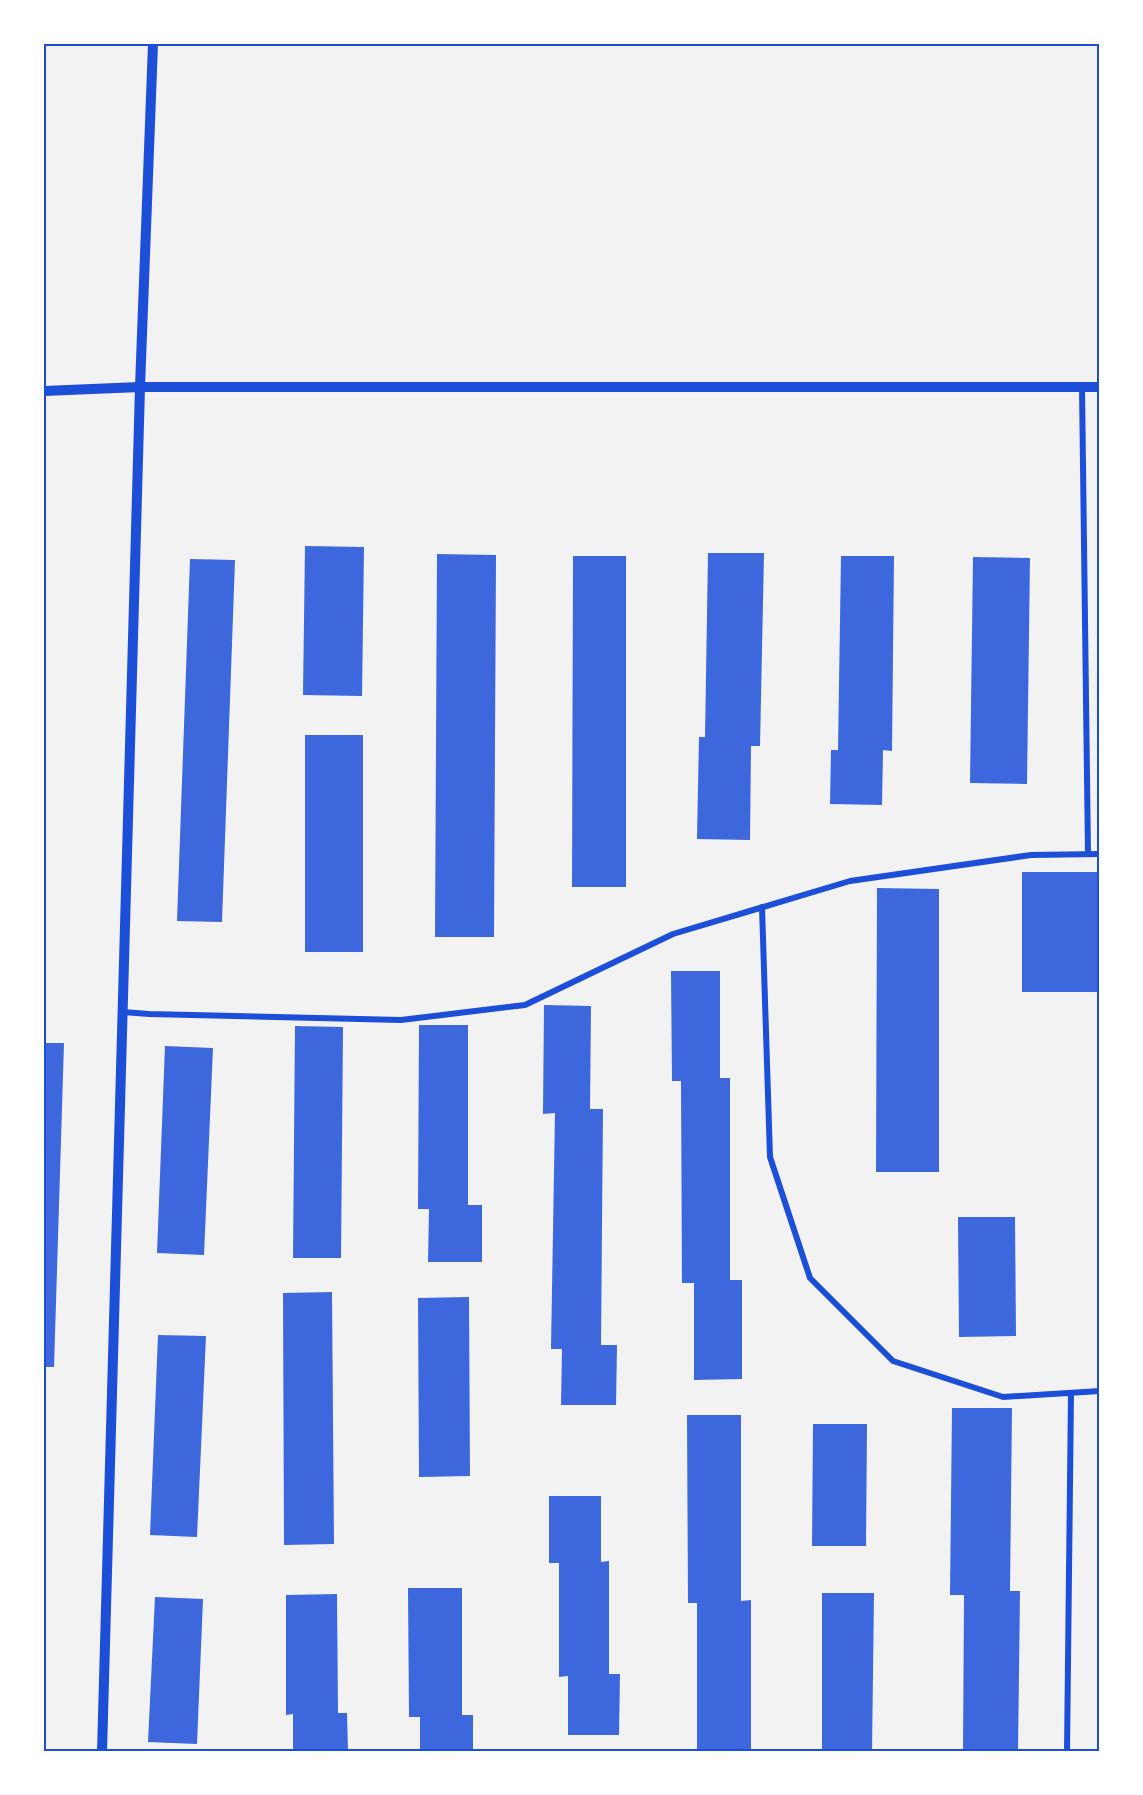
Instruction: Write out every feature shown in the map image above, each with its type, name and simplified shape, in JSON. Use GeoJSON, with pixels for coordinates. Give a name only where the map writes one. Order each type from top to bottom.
{"type":"FeatureCollection","features":[{"type":"Feature","properties":{"kind":"street"},"geometry":{"type":"LineString","coordinates":[[102,1752],[140,387],[153,44]]}},
{"type":"Feature","properties":{"kind":"street"},"geometry":{"type":"LineString","coordinates":[[1082,386],[1088,854]]}},
{"type":"Feature","properties":{"kind":"street"},"geometry":{"type":"LineString","coordinates":[[44,391],[140,387],[1100,387]]}},
{"type":"Feature","properties":{"kind":"street"},"geometry":{"type":"LineString","coordinates":[[123,1012],[401,1020],[525,1005],[673,934],[850,881],[1031,855],[1100,854]]}},
{"type":"Feature","properties":{"kind":"street"},"geometry":{"type":"LineString","coordinates":[[762,907],[770,1157],[810,1278],[893,1361],[1003,1398],[1100,1391]]}},
{"type":"Feature","properties":{"kind":"street"},"geometry":{"type":"LineString","coordinates":[[1068,1752],[1071,1393]]}},
{"type":"Feature","properties":{"kind":"building"},"geometry":{"type":"Polygon","coordinates":[[[305,546],[364,547],[362,696],[303,695],[305,546]]]}},
{"type":"Feature","properties":{"kind":"building"},"geometry":{"type":"Polygon","coordinates":[[[708,553],[764,553],[760,746],[751,746],[750,840],[697,839],[699,737],[705,737],[708,553]]]}},
{"type":"Feature","properties":{"kind":"building"},"geometry":{"type":"Polygon","coordinates":[[[437,554],[496,555],[494,937],[435,937],[437,554]]]}},
{"type":"Feature","properties":{"kind":"building"},"geometry":{"type":"Polygon","coordinates":[[[573,556],[626,556],[626,887],[572,887],[573,556]]]}},
{"type":"Feature","properties":{"kind":"building"},"geometry":{"type":"Polygon","coordinates":[[[841,556],[894,556],[892,751],[883,750],[882,805],[830,804],[831,750],[838,750],[841,556]]]}},
{"type":"Feature","properties":{"kind":"building"},"geometry":{"type":"Polygon","coordinates":[[[973,557],[1030,558],[1027,784],[970,783],[973,557]]]}},
{"type":"Feature","properties":{"kind":"building"},"geometry":{"type":"Polygon","coordinates":[[[190,559],[235,560],[222,922],[177,921],[190,559]]]}},
{"type":"Feature","properties":{"kind":"building"},"geometry":{"type":"Polygon","coordinates":[[[305,735],[363,735],[363,952],[305,952],[305,735]]]}},
{"type":"Feature","properties":{"kind":"building"},"geometry":{"type":"Polygon","coordinates":[[[1022,872],[1100,872],[1100,992],[1022,992],[1022,872]]]}},
{"type":"Feature","properties":{"kind":"building"},"geometry":{"type":"Polygon","coordinates":[[[877,888],[939,889],[939,1172],[876,1172],[877,888]]]}},
{"type":"Feature","properties":{"kind":"building"},"geometry":{"type":"Polygon","coordinates":[[[671,971],[720,971],[720,1078],[730,1078],[730,1280],[742,1280],[742,1379],[694,1380],[694,1283],[682,1283],[681,1081],[672,1081],[671,971]]]}},
{"type":"Feature","properties":{"kind":"building"},"geometry":{"type":"Polygon","coordinates":[[[544,1005],[591,1006],[590,1109],[603,1109],[601,1345],[617,1345],[616,1405],[561,1405],[562,1349],[551,1349],[555,1113],[543,1114],[544,1005]]]}},
{"type":"Feature","properties":{"kind":"building"},"geometry":{"type":"Polygon","coordinates":[[[419,1025],[468,1025],[468,1205],[482,1205],[482,1262],[428,1262],[429,1209],[418,1209],[419,1025]]]}},
{"type":"Feature","properties":{"kind":"building"},"geometry":{"type":"Polygon","coordinates":[[[295,1026],[343,1027],[341,1258],[293,1258],[295,1026]]]}},
{"type":"Feature","properties":{"kind":"building"},"geometry":{"type":"Polygon","coordinates":[[[44,1043],[64,1043],[54,1367],[44,1367],[44,1043]]]}},
{"type":"Feature","properties":{"kind":"building"},"geometry":{"type":"Polygon","coordinates":[[[165,1046],[213,1048],[204,1255],[157,1253],[165,1046]]]}},
{"type":"Feature","properties":{"kind":"building"},"geometry":{"type":"Polygon","coordinates":[[[958,1217],[1015,1217],[1016,1336],[959,1337],[958,1217]]]}},
{"type":"Feature","properties":{"kind":"building"},"geometry":{"type":"Polygon","coordinates":[[[332,1292],[334,1544],[284,1545],[283,1293],[332,1292]]]}},
{"type":"Feature","properties":{"kind":"building"},"geometry":{"type":"Polygon","coordinates":[[[469,1297],[470,1476],[419,1477],[418,1298],[469,1297]]]}},
{"type":"Feature","properties":{"kind":"building"},"geometry":{"type":"Polygon","coordinates":[[[158,1335],[206,1336],[197,1537],[150,1535],[158,1335]]]}},
{"type":"Feature","properties":{"kind":"building"},"geometry":{"type":"Polygon","coordinates":[[[952,1408],[1012,1408],[1010,1591],[1020,1591],[1018,1752],[963,1752],[964,1595],[950,1595],[952,1408]]]}},
{"type":"Feature","properties":{"kind":"building"},"geometry":{"type":"Polygon","coordinates":[[[687,1415],[741,1415],[741,1601],[751,1600],[751,1752],[697,1752],[697,1603],[688,1603],[687,1415]]]}},
{"type":"Feature","properties":{"kind":"building"},"geometry":{"type":"Polygon","coordinates":[[[813,1424],[867,1424],[866,1546],[812,1546],[813,1424]]]}},
{"type":"Feature","properties":{"kind":"building"},"geometry":{"type":"Polygon","coordinates":[[[549,1496],[601,1496],[601,1562],[609,1561],[609,1674],[620,1674],[619,1735],[568,1735],[568,1676],[559,1677],[559,1563],[549,1563],[549,1496]]]}},
{"type":"Feature","properties":{"kind":"building"},"geometry":{"type":"Polygon","coordinates":[[[408,1588],[462,1588],[462,1715],[473,1715],[473,1752],[420,1752],[420,1717],[409,1717],[408,1588]]]}},
{"type":"Feature","properties":{"kind":"building"},"geometry":{"type":"Polygon","coordinates":[[[822,1593],[874,1593],[872,1752],[822,1752],[822,1593]]]}},
{"type":"Feature","properties":{"kind":"building"},"geometry":{"type":"Polygon","coordinates":[[[337,1594],[338,1713],[347,1713],[348,1752],[293,1752],[293,1714],[286,1715],[286,1595],[337,1594]]]}},
{"type":"Feature","properties":{"kind":"building"},"geometry":{"type":"Polygon","coordinates":[[[155,1597],[203,1599],[197,1744],[148,1742],[155,1597]]]}}]}
